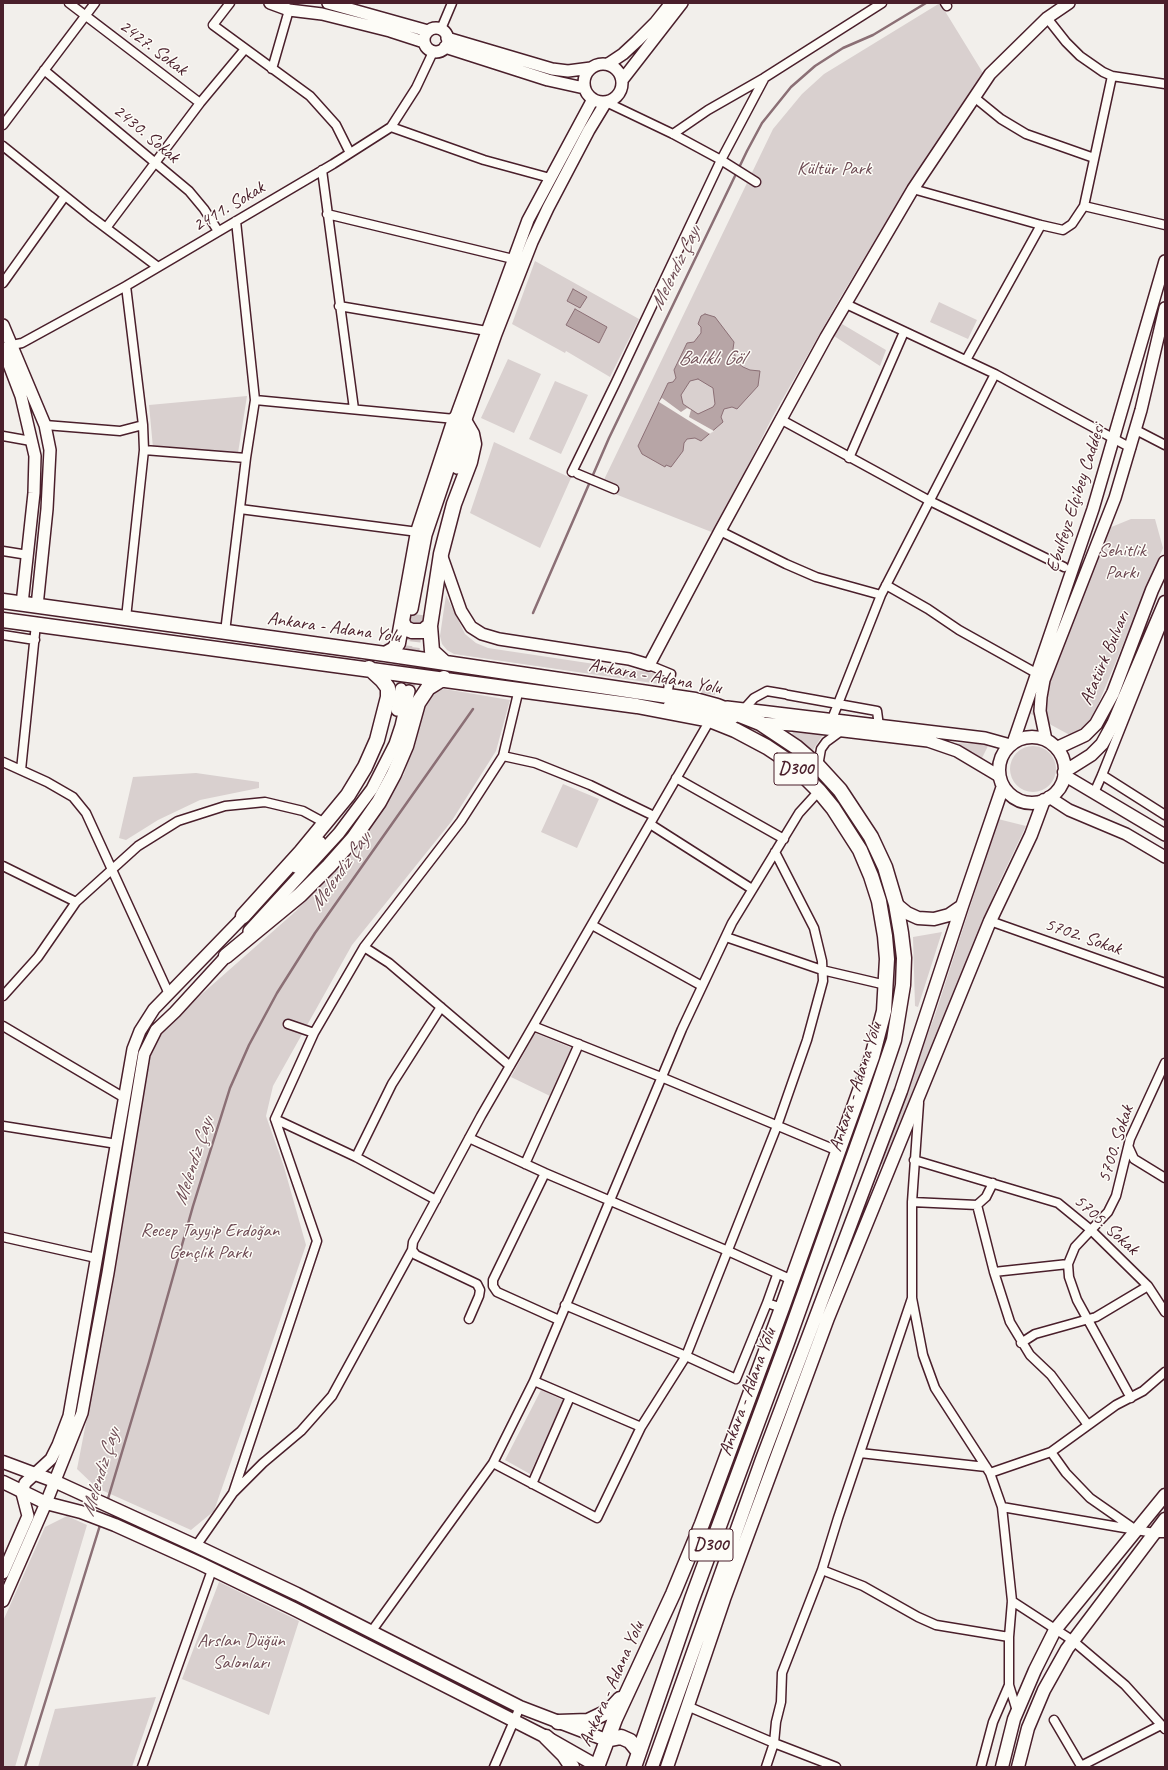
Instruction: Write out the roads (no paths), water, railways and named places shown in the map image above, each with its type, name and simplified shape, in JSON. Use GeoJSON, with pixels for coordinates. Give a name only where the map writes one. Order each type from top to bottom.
{"type":"FeatureCollection","features":[{"type":"Feature","properties":{"kind":"highway"},"geometry":{"type":"LineString","coordinates":[[385,654],[394,649],[398,643],[418,532],[460,421],[472,434],[474,444],[470,462],[454,504],[441,554],[430,625],[432,651],[445,663]]}},
{"type":"Feature","properties":{"kind":"highway","name":"Ankara - Adana Yolu"},"geometry":{"type":"LineString","coordinates":[[3,601],[385,654],[695,700],[717,706],[760,723],[785,739],[818,766],[840,790],[871,837],[885,867],[896,904],[904,958],[903,985],[899,1015],[888,1061],[788,1340],[692,1599],[634,1767]]}},
{"type":"Feature","properties":{"kind":"highway","name":"Ankara - Adana Yolu"},"geometry":{"type":"LineString","coordinates":[[3,620],[444,678],[637,706],[710,720],[735,730],[767,747],[790,763],[819,791],[849,830],[860,850],[871,876],[879,901],[887,959],[884,1011],[872,1057],[782,1308],[702,1524],[673,1594],[628,1689],[606,1740],[597,1767]]}},
{"type":"Feature","properties":{"kind":"highway"},"geometry":{"type":"LineString","coordinates":[[402,621],[406,628],[412,631],[423,631],[430,625]]}},
{"type":"Feature","properties":{"kind":"highway"},"geometry":{"type":"LineString","coordinates":[[243,916],[348,795],[365,767],[377,740],[387,706],[388,688],[369,668]]}},
{"type":"Feature","properties":{"kind":"highway"},"geometry":{"type":"LineString","coordinates":[[226,956],[300,895],[353,839],[380,802],[394,774],[406,746],[420,698],[428,688],[444,678]]}},
{"type":"Feature","properties":{"kind":"highway"},"geometry":{"type":"LineString","coordinates":[[558,1722],[588,1721],[600,1716],[609,1711],[628,1689]]}},
{"type":"Feature","properties":{"kind":"highway"},"geometry":{"type":"LineString","coordinates":[[546,1737],[564,1755],[572,1767]]}},
{"type":"Feature","properties":{"kind":"highway"},"geometry":{"type":"LineString","coordinates":[[606,1740],[621,1738],[630,1741],[639,1752]]}},
{"type":"Feature","properties":{"kind":"main road"},"geometry":{"type":"LineString","coordinates":[[270,3],[289,10],[322,14],[390,31],[424,42]]}},
{"type":"Feature","properties":{"kind":"main road"},"geometry":{"type":"LineString","coordinates":[[328,3],[428,31],[432,29],[444,38],[548,80],[584,88]]}},
{"type":"Feature","properties":{"kind":"main road"},"geometry":{"type":"LineString","coordinates":[[608,64],[623,54],[646,32],[671,3]]}},
{"type":"Feature","properties":{"kind":"main road"},"geometry":{"type":"LineString","coordinates":[[623,79],[618,70],[608,64],[596,64],[584,78],[584,88],[588,95],[593,99],[606,102],[616,98],[620,92],[623,79],[682,3]]}},
{"type":"Feature","properties":{"kind":"main road"},"geometry":{"type":"LineString","coordinates":[[441,554],[461,611],[471,626],[482,634],[499,639],[629,659],[649,665],[780,420],[913,189],[990,74],[1047,18],[1069,3]]}},
{"type":"Feature","properties":{"kind":"main road"},"geometry":{"type":"LineString","coordinates":[[428,31],[425,34],[424,42],[427,48],[433,52],[439,52],[444,38]]}},
{"type":"Feature","properties":{"kind":"main road"},"geometry":{"type":"LineString","coordinates":[[444,38],[552,69],[568,71],[591,68]]}},
{"type":"Feature","properties":{"kind":"main road"},"geometry":{"type":"LineString","coordinates":[[416,609],[434,534],[461,455],[460,421],[487,331],[528,220],[593,99]]}},
{"type":"Feature","properties":{"kind":"main road"},"geometry":{"type":"LineString","coordinates":[[460,421],[548,208],[606,102]]}},
{"type":"Feature","properties":{"kind":"main road","name":"Ebulfeyz Elçibey Caddesi"},"geometry":{"type":"LineString","coordinates":[[1011,744],[1093,509],[1165,261]]}},
{"type":"Feature","properties":{"kind":"main road","name":"Ebulfeyz Elçibey Caddesi"},"geometry":{"type":"LineString","coordinates":[[1046,740],[1040,711],[1044,680],[1116,498],[1161,336],[1165,308]]}},
{"type":"Feature","properties":{"kind":"main road"},"geometry":{"type":"LineString","coordinates":[[3,325],[6,347],[21,396],[35,456],[34,493],[22,604]]}},
{"type":"Feature","properties":{"kind":"main road"},"geometry":{"type":"LineString","coordinates":[[6,347],[45,425],[50,450],[48,508],[37,606]]}},
{"type":"Feature","properties":{"kind":"main road","name":"Atatürk Bulvarı"},"geometry":{"type":"LineString","coordinates":[[1057,748],[1085,735],[1096,724],[1113,693],[1152,590],[1165,562]]}},
{"type":"Feature","properties":{"kind":"main road","name":"Atatürk Bulvarı"},"geometry":{"type":"LineString","coordinates":[[1064,773],[1091,755],[1102,744],[1113,724],[1165,602]]}},
{"type":"Feature","properties":{"kind":"main road"},"geometry":{"type":"LineString","coordinates":[[3,1573],[28,1516],[22,1493],[25,1483],[34,1473],[51,1459],[69,1416],[117,1144],[123,1097],[132,1048],[140,1031],[154,1009],[243,916],[286,877],[333,829],[356,801],[375,771],[389,740],[405,690],[401,726],[395,744],[361,806],[339,833],[175,1012],[156,1030],[144,1054],[108,1274],[82,1413],[46,1504],[3,1601]]}},
{"type":"Feature","properties":{"kind":"main road"},"geometry":{"type":"LineString","coordinates":[[637,706],[663,706],[696,709],[738,720],[928,741],[957,751],[1001,781],[1012,796],[1024,802],[1031,803],[1047,799],[1126,834],[1165,858]]}},
{"type":"Feature","properties":{"kind":"main road"},"geometry":{"type":"LineString","coordinates":[[717,706],[745,708],[879,726],[985,738],[1011,744]]}},
{"type":"Feature","properties":{"kind":"main road"},"geometry":{"type":"LineString","coordinates":[[652,1767],[762,1459],[901,1091],[962,906],[1001,781],[1001,759],[1011,744],[1025,738],[1039,738],[1046,740],[1057,748],[1063,761],[1064,773],[1059,788],[1047,799],[1032,835],[990,921],[828,1318],[724,1599],[667,1767]]}},
{"type":"Feature","properties":{"kind":"main road"},"geometry":{"type":"LineString","coordinates":[[1064,773],[1094,793],[1165,835]]}},
{"type":"Feature","properties":{"kind":"main road"},"geometry":{"type":"LineString","coordinates":[[896,904],[907,913],[918,918],[934,919],[949,915],[962,906]]}},
{"type":"Feature","properties":{"kind":"main road"},"geometry":{"type":"LineString","coordinates":[[3,1462],[54,1481],[196,1546],[297,1594],[520,1707],[606,1740]]}},
{"type":"Feature","properties":{"kind":"main road"},"geometry":{"type":"LineString","coordinates":[[3,1482],[46,1504],[81,1512],[115,1525],[294,1609],[546,1737],[597,1767]]}},
{"type":"Feature","properties":{"kind":"main road"},"geometry":{"type":"LineString","coordinates":[[1002,1767],[1017,1711],[1055,1630],[1165,1495]]}},
{"type":"Feature","properties":{"kind":"main road"},"geometry":{"type":"LineString","coordinates":[[1018,1767],[1028,1728],[1044,1690],[1072,1640],[1159,1533],[1165,1520]]}},
{"type":"Feature","properties":{"kind":"street","name":"2427. Sokak"},"geometry":{"type":"LineString","coordinates":[[69,3],[84,16],[200,103]]}},
{"type":"Feature","properties":{"kind":"street"},"geometry":{"type":"LineString","coordinates":[[3,125],[95,3]]}},
{"type":"Feature","properties":{"kind":"street"},"geometry":{"type":"LineString","coordinates":[[230,3],[213,25],[310,96],[336,125],[350,153]]}},
{"type":"Feature","properties":{"kind":"street"},"geometry":{"type":"LineString","coordinates":[[444,38],[452,3]]}},
{"type":"Feature","properties":{"kind":"street"},"geometry":{"type":"LineString","coordinates":[[673,134],[708,110],[764,78],[882,3]]}},
{"type":"Feature","properties":{"kind":"street"},"geometry":{"type":"LineString","coordinates":[[272,69],[289,10]]}},
{"type":"Feature","properties":{"kind":"street"},"geometry":{"type":"LineString","coordinates":[[1047,18],[1066,42],[1093,66],[1112,76],[1165,84]]}},
{"type":"Feature","properties":{"kind":"street"},"geometry":{"type":"LineString","coordinates":[[106,228],[200,103],[245,49]]}},
{"type":"Feature","properties":{"kind":"street","name":"2411. Sokak"},"geometry":{"type":"LineString","coordinates":[[6,347],[22,343],[126,286],[322,170],[391,127],[416,88],[433,52]]}},
{"type":"Feature","properties":{"kind":"street","name":"2430. Sokak"},"geometry":{"type":"LineString","coordinates":[[44,70],[189,191],[204,209],[218,232]]}},
{"type":"Feature","properties":{"kind":"street"},"geometry":{"type":"LineString","coordinates":[[913,189],[1063,230],[1072,224],[1084,206],[1112,76]]}},
{"type":"Feature","properties":{"kind":"street"},"geometry":{"type":"LineString","coordinates":[[614,489],[575,473],[616,382],[721,160],[764,78]]}},
{"type":"Feature","properties":{"kind":"street"},"geometry":{"type":"LineString","coordinates":[[974,97],[1001,119],[1026,134],[1094,158]]}},
{"type":"Feature","properties":{"kind":"street"},"geometry":{"type":"LineString","coordinates":[[606,102],[673,134],[721,160],[756,182]]}},
{"type":"Feature","properties":{"kind":"street"},"geometry":{"type":"LineString","coordinates":[[391,127],[484,160],[550,178]]}},
{"type":"Feature","properties":{"kind":"street"},"geometry":{"type":"LineString","coordinates":[[3,146],[65,196],[158,267]]}},
{"type":"Feature","properties":{"kind":"street"},"geometry":{"type":"LineString","coordinates":[[322,170],[354,409]]}},
{"type":"Feature","properties":{"kind":"street"},"geometry":{"type":"LineString","coordinates":[[3,283],[65,196]]}},
{"type":"Feature","properties":{"kind":"street"},"geometry":{"type":"LineString","coordinates":[[1084,206],[1165,225]]}},
{"type":"Feature","properties":{"kind":"street"},"geometry":{"type":"LineString","coordinates":[[327,214],[513,259]]}},
{"type":"Feature","properties":{"kind":"street"},"geometry":{"type":"LineString","coordinates":[[225,632],[246,458],[255,400],[236,221]]}},
{"type":"Feature","properties":{"kind":"street"},"geometry":{"type":"LineString","coordinates":[[966,360],[1041,225]]}},
{"type":"Feature","properties":{"kind":"street"},"geometry":{"type":"LineString","coordinates":[[126,286],[143,425],[144,450],[126,618]]}},
{"type":"Feature","properties":{"kind":"street"},"geometry":{"type":"LineString","coordinates":[[846,304],[995,374],[1131,448]]}},
{"type":"Feature","properties":{"kind":"street"},"geometry":{"type":"LineString","coordinates":[[339,306],[487,331]]}},
{"type":"Feature","properties":{"kind":"street"},"geometry":{"type":"LineString","coordinates":[[849,458],[904,332]]}},
{"type":"Feature","properties":{"kind":"street"},"geometry":{"type":"LineString","coordinates":[[832,719],[881,595],[995,374]]}},
{"type":"Feature","properties":{"kind":"street"},"geometry":{"type":"LineString","coordinates":[[255,400],[460,421]]}},
{"type":"Feature","properties":{"kind":"street"},"geometry":{"type":"LineString","coordinates":[[780,420],[930,501],[1064,567]]}},
{"type":"Feature","properties":{"kind":"street"},"geometry":{"type":"LineString","coordinates":[[45,425],[120,431],[143,425]]}},
{"type":"Feature","properties":{"kind":"street"},"geometry":{"type":"LineString","coordinates":[[1136,430],[1165,446]]}},
{"type":"Feature","properties":{"kind":"street"},"geometry":{"type":"LineString","coordinates":[[3,436],[31,441]]}},
{"type":"Feature","properties":{"kind":"street"},"geometry":{"type":"LineString","coordinates":[[144,450],[246,458]]}},
{"type":"Feature","properties":{"kind":"street"},"geometry":{"type":"LineString","coordinates":[[240,509],[418,532]]}},
{"type":"Feature","properties":{"kind":"street"},"geometry":{"type":"LineString","coordinates":[[720,531],[786,564],[816,577],[881,595]]}},
{"type":"Feature","properties":{"kind":"street"},"geometry":{"type":"LineString","coordinates":[[3,551],[28,555]]}},
{"type":"Feature","properties":{"kind":"street"},"geometry":{"type":"LineString","coordinates":[[886,585],[928,609],[959,630],[1036,673]]}},
{"type":"Feature","properties":{"kind":"street"},"geometry":{"type":"LineString","coordinates":[[1094,793],[1165,618]]}},
{"type":"Feature","properties":{"kind":"street"},"geometry":{"type":"LineString","coordinates":[[21,770],[36,624]]}},
{"type":"Feature","properties":{"kind":"street"},"geometry":{"type":"LineString","coordinates":[[3,635],[34,640]]}},
{"type":"Feature","properties":{"kind":"street"},"geometry":{"type":"LineString","coordinates":[[649,665],[671,674],[667,695]]}},
{"type":"Feature","properties":{"kind":"street"},"geometry":{"type":"LineString","coordinates":[[233,1493],[317,1241],[274,1119],[314,1033],[364,947],[461,821],[503,756],[519,689]]}},
{"type":"Feature","properties":{"kind":"street"},"geometry":{"type":"LineString","coordinates":[[745,708],[754,698],[768,691],[877,711],[879,726]]}},
{"type":"Feature","properties":{"kind":"street"},"geometry":{"type":"LineString","coordinates":[[196,1546],[233,1493],[263,1463],[301,1431],[332,1396],[412,1250],[413,1242],[510,1066],[710,720]]}},
{"type":"Feature","properties":{"kind":"street"},"geometry":{"type":"LineString","coordinates":[[818,766],[821,750],[826,742],[841,731]]}},
{"type":"Feature","properties":{"kind":"street"},"geometry":{"type":"LineString","coordinates":[[503,756],[535,763],[590,785],[654,816]]}},
{"type":"Feature","properties":{"kind":"street"},"geometry":{"type":"LineString","coordinates":[[3,762],[73,796],[86,814],[169,994]]}},
{"type":"Feature","properties":{"kind":"street"},"geometry":{"type":"LineString","coordinates":[[1102,776],[1165,815]]}},
{"type":"Feature","properties":{"kind":"street"},"geometry":{"type":"LineString","coordinates":[[676,778],[784,839]]}},
{"type":"Feature","properties":{"kind":"street"},"geometry":{"type":"LineString","coordinates":[[371,1632],[493,1463],[534,1381],[609,1201],[702,986],[752,889],[799,813],[819,791]]}},
{"type":"Feature","properties":{"kind":"street"},"geometry":{"type":"LineString","coordinates":[[3,996],[38,957],[76,902],[138,846],[178,821],[225,806],[265,802],[303,810],[325,823]]}},
{"type":"Feature","properties":{"kind":"street"},"geometry":{"type":"LineString","coordinates":[[650,824],[752,889]]}},
{"type":"Feature","properties":{"kind":"street"},"geometry":{"type":"LineString","coordinates":[[493,1463],[597,1518],[641,1427],[686,1356],[777,1126],[807,1040],[823,981],[822,961],[814,928],[775,852]]}},
{"type":"Feature","properties":{"kind":"street"},"geometry":{"type":"LineString","coordinates":[[3,866],[76,902]]}},
{"type":"Feature","properties":{"kind":"street","name":"5702. Sokak"},"geometry":{"type":"LineString","coordinates":[[990,921],[1165,983]]}},
{"type":"Feature","properties":{"kind":"street"},"geometry":{"type":"LineString","coordinates":[[592,925],[702,986]]}},
{"type":"Feature","properties":{"kind":"street"},"geometry":{"type":"LineString","coordinates":[[726,938],[822,970],[886,985]]}},
{"type":"Feature","properties":{"kind":"street"},"geometry":{"type":"LineString","coordinates":[[364,947],[389,963],[510,1066]]}},
{"type":"Feature","properties":{"kind":"street"},"geometry":{"type":"LineString","coordinates":[[356,1157],[392,1084],[441,1007]]}},
{"type":"Feature","properties":{"kind":"street"},"geometry":{"type":"LineString","coordinates":[[288,1024],[314,1033]]}},
{"type":"Feature","properties":{"kind":"street"},"geometry":{"type":"LineString","coordinates":[[3,1026],[123,1097]]}},
{"type":"Feature","properties":{"kind":"street"},"geometry":{"type":"LineString","coordinates":[[533,1026],[662,1077],[838,1151]]}},
{"type":"Feature","properties":{"kind":"street"},"geometry":{"type":"LineString","coordinates":[[525,1164],[578,1044]]}},
{"type":"Feature","properties":{"kind":"street","name":"5700. Sokak"},"geometry":{"type":"LineString","coordinates":[[1068,1264],[1075,1247],[1108,1212],[1116,1196],[1130,1139],[1138,1120],[1163,1074],[1165,1063]]}},
{"type":"Feature","properties":{"kind":"street"},"geometry":{"type":"LineString","coordinates":[[920,1094],[912,1202],[912,1298],[923,1355],[934,1388],[988,1470],[1002,1506],[1012,1601],[1009,1637],[1009,1685],[1017,1711]]}},
{"type":"Feature","properties":{"kind":"street"},"geometry":{"type":"LineString","coordinates":[[274,1119],[356,1157],[436,1200]]}},
{"type":"Feature","properties":{"kind":"street"},"geometry":{"type":"LineString","coordinates":[[3,1126],[117,1144]]}},
{"type":"Feature","properties":{"kind":"street"},"geometry":{"type":"LineString","coordinates":[[470,1138],[545,1173],[728,1251],[777,1275],[792,1280]]}},
{"type":"Feature","properties":{"kind":"street"},"geometry":{"type":"LineString","coordinates":[[1129,1148],[1134,1159],[1165,1178]]}},
{"type":"Feature","properties":{"kind":"street","name":"5705. Sokak"},"geometry":{"type":"LineString","coordinates":[[914,1160],[1058,1203],[1091,1230],[1148,1286],[1165,1312]]}},
{"type":"Feature","properties":{"kind":"street"},"geometry":{"type":"LineString","coordinates":[[545,1173],[493,1280],[493,1286],[497,1292],[559,1320]]}},
{"type":"Feature","properties":{"kind":"street"},"geometry":{"type":"LineString","coordinates":[[912,1202],[977,1205],[986,1197],[993,1183]]}},
{"type":"Feature","properties":{"kind":"street"},"geometry":{"type":"LineString","coordinates":[[977,1205],[994,1272],[1010,1322],[1021,1343],[1037,1363],[1057,1382],[1088,1426]]}},
{"type":"Feature","properties":{"kind":"street"},"geometry":{"type":"LineString","coordinates":[[3,1237],[96,1258]]}},
{"type":"Feature","properties":{"kind":"street"},"geometry":{"type":"LineString","coordinates":[[412,1250],[416,1255],[424,1260],[477,1284],[480,1290],[479,1296],[469,1319]]}},
{"type":"Feature","properties":{"kind":"street"},"geometry":{"type":"LineString","coordinates":[[994,1272],[1068,1264],[1069,1277],[1077,1300],[1131,1398]]}},
{"type":"Feature","properties":{"kind":"street"},"geometry":{"type":"LineString","coordinates":[[565,1305],[686,1356],[736,1379],[777,1275]]}},
{"type":"Feature","properties":{"kind":"street"},"geometry":{"type":"LineString","coordinates":[[1021,1343],[1035,1334],[1088,1320],[1106,1312],[1148,1286]]}},
{"type":"Feature","properties":{"kind":"street"},"geometry":{"type":"LineString","coordinates":[[766,1767],[774,1743],[776,1722],[781,1702],[782,1672],[822,1570],[912,1298]]}},
{"type":"Feature","properties":{"kind":"street"},"geometry":{"type":"LineString","coordinates":[[767,1303],[782,1308]]}},
{"type":"Feature","properties":{"kind":"street"},"geometry":{"type":"LineString","coordinates":[[860,1453],[988,1470],[1051,1452],[1116,1405],[1143,1391],[1165,1372]]}},
{"type":"Feature","properties":{"kind":"street"},"geometry":{"type":"LineString","coordinates":[[534,1381],[641,1427]]}},
{"type":"Feature","properties":{"kind":"street"},"geometry":{"type":"LineString","coordinates":[[532,1484],[570,1397]]}},
{"type":"Feature","properties":{"kind":"street"},"geometry":{"type":"LineString","coordinates":[[1051,1452],[1066,1473],[1090,1498],[1135,1530]]}},
{"type":"Feature","properties":{"kind":"street"},"geometry":{"type":"LineString","coordinates":[[1002,1506],[1159,1533]]}},
{"type":"Feature","properties":{"kind":"street"},"geometry":{"type":"LineString","coordinates":[[142,1767],[212,1570]]}},
{"type":"Feature","properties":{"kind":"street"},"geometry":{"type":"LineString","coordinates":[[822,1570],[863,1586],[918,1617],[936,1625],[1009,1637]]}},
{"type":"Feature","properties":{"kind":"street"},"geometry":{"type":"LineString","coordinates":[[1012,1601],[1072,1640],[1125,1686],[1163,1727],[1082,1766],[1054,1720]]}},
{"type":"Feature","properties":{"kind":"street"},"geometry":{"type":"LineString","coordinates":[[981,1767],[993,1722],[1009,1685]]}},
{"type":"Feature","properties":{"kind":"street"},"geometry":{"type":"LineString","coordinates":[[687,1706],[774,1743],[836,1767]]}},
{"type":"Feature","properties":{"kind":"street"},"geometry":{"type":"LineString","coordinates":[[494,1767],[520,1707]]}},
{"type":"Feature","properties":{"kind":"water"},"geometry":{"type":"Polygon","coordinates":[[[573,289],[587,297],[580,308],[567,301],[573,289]]]}},
{"type":"Feature","properties":{"kind":"water"},"geometry":{"type":"Polygon","coordinates":[[[575,309],[607,327],[599,343],[566,325],[575,309]]]}},
{"type":"Feature","properties":{"kind":"water","name":"Balıklı Göl"},"geometry":{"type":"Polygon","coordinates":[[[705,314],[715,317],[734,342],[733,349],[737,362],[750,370],[760,371],[758,386],[737,409],[732,407],[724,409],[721,417],[723,422],[701,441],[695,438],[687,439],[684,443],[683,451],[671,467],[666,465],[665,467],[642,454],[638,446],[668,383],[673,382],[676,378],[674,370],[687,343],[694,342],[701,333],[701,327],[698,324],[701,316],[705,314]],[[698,379],[690,381],[681,395],[683,404],[698,414],[713,407],[715,404],[713,388],[698,379]]]}},
{"type":"Feature","properties":{"kind":"waterway","name":"Melendiz Çayı"},"geometry":{"type":"LineString","coordinates":[[533,613],[609,438],[747,151],[762,123],[791,87],[815,66],[843,48],[873,35],[926,3]]}},
{"type":"Feature","properties":{"kind":"waterway","name":"Melendiz Çayı"},"geometry":{"type":"LineString","coordinates":[[107,1502],[149,1362],[193,1206],[230,1088],[249,1045],[277,993],[315,933],[473,709]]}},
{"type":"Feature","properties":{"kind":"waterway","name":"Melendiz Çayı"},"geometry":{"type":"LineString","coordinates":[[25,1767],[101,1522]]}},
{"type":"Feature","properties":{"kind":"tunnel"},"geometry":{"type":"LineString","coordinates":[[401,689],[412,609]]}},
{"type":"Feature","properties":{"kind":"tunnel"},"geometry":{"type":"LineString","coordinates":[[409,691],[419,609]]}},
{"type":"Feature","properties":{"kind":"park label","name":"Kültür Park"},"geometry":{"type":"Point","coordinates":[834,169]}},
{"type":"Feature","properties":{"kind":"park label","name":"Sehitlik Parkı"},"geometry":{"type":"Point","coordinates":[1122,562]}},
{"type":"Feature","properties":{"kind":"park label","name":"Recep Tayyip Erdoğan Gençlik Parkı"},"geometry":{"type":"Point","coordinates":[210,1242]}},
{"type":"Feature","properties":{"kind":"park label","name":"Arslan Düğün Salonları"},"geometry":{"type":"Point","coordinates":[241,1652]}}]}
